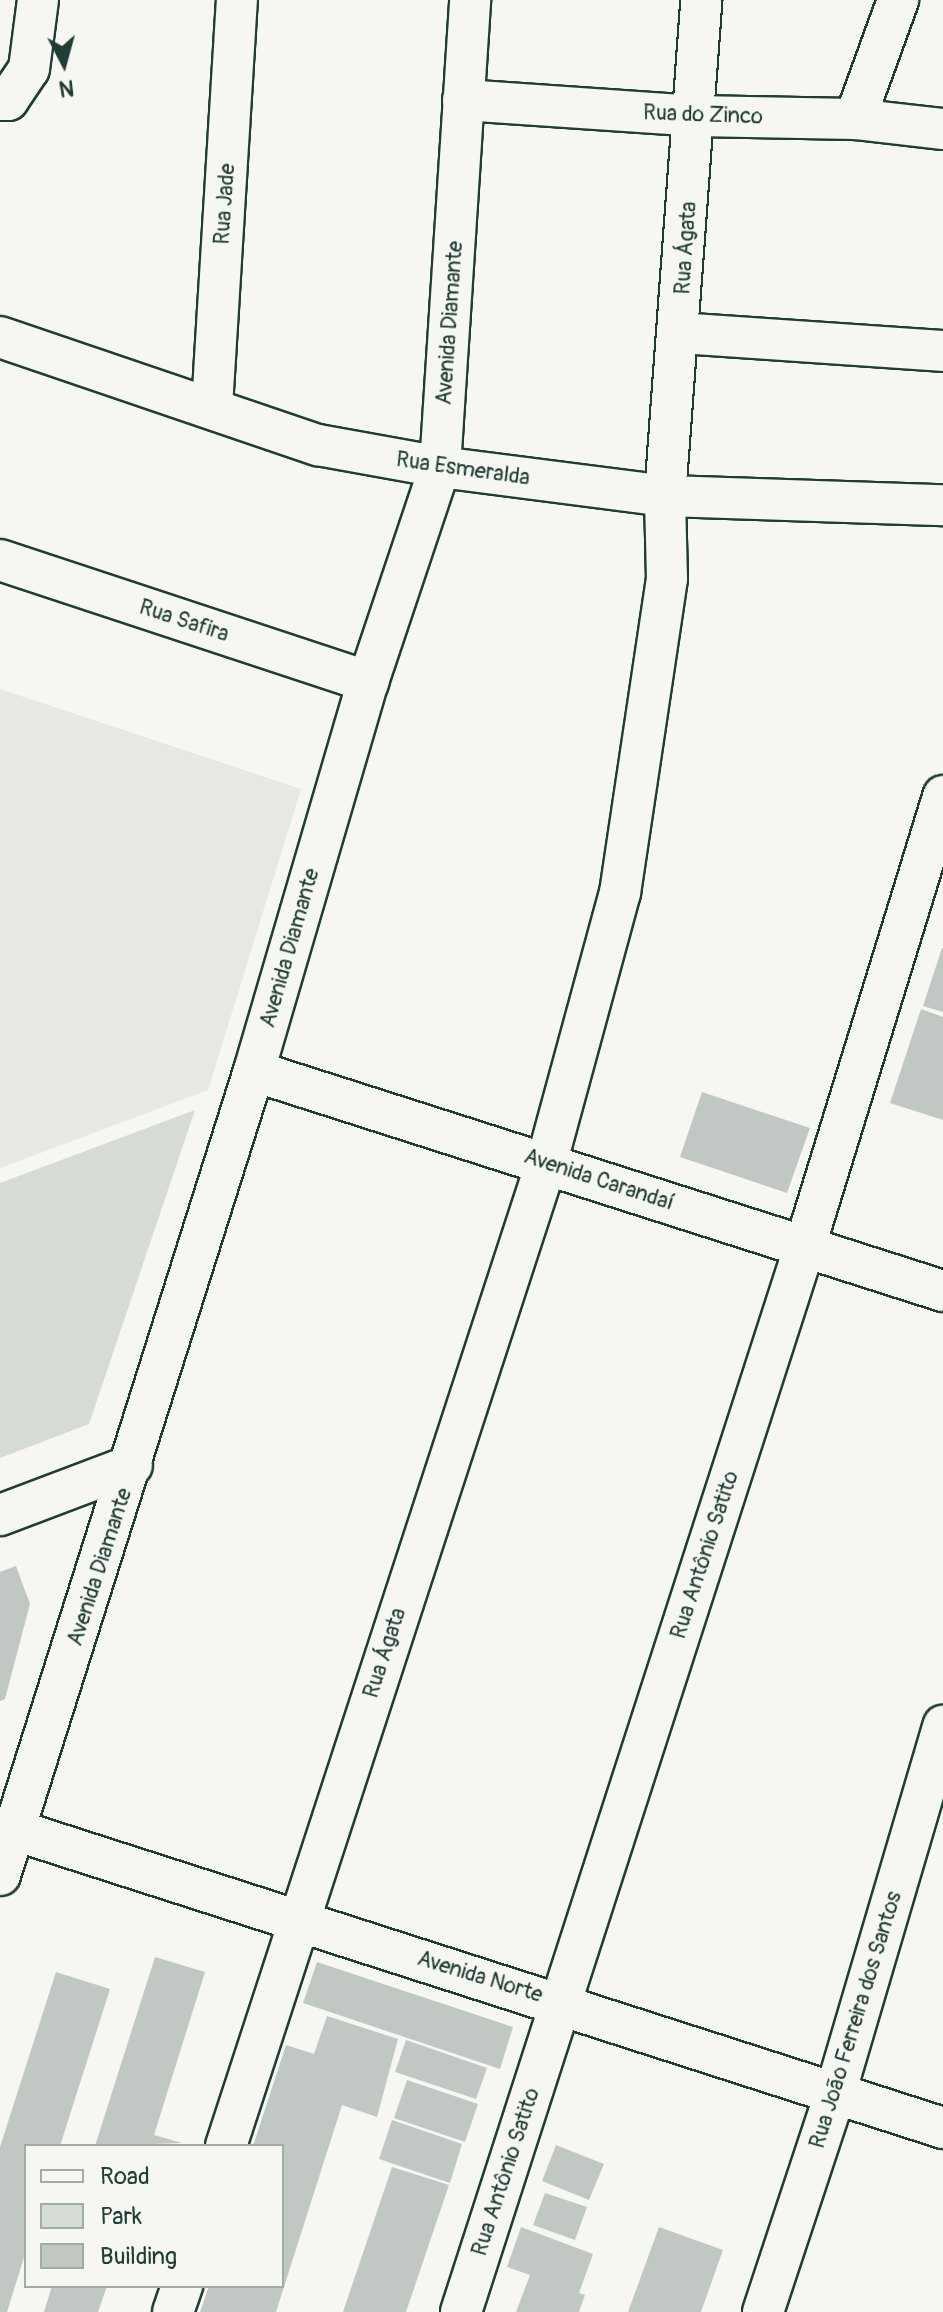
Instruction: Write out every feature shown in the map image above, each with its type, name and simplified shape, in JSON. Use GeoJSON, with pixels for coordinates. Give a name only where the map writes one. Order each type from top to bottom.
{"type":"FeatureCollection","features":[{"type":"Feature","properties":{"kind":"street"},"geometry":{"type":"LineString","coordinates":[[0,100],[8,100],[29,69],[38,0]]}},
{"type":"Feature","properties":{"kind":"street","name":"Rua Jade"},"geometry":{"type":"LineString","coordinates":[[212,407],[237,0]]}},
{"type":"Feature","properties":{"kind":"street","name":"Avenida Diamante"},"geometry":{"type":"LineString","coordinates":[[0,1875],[254,1071],[368,682],[440,467],[470,0]]}},
{"type":"Feature","properties":{"kind":"street","name":"Rua Ágata"},"geometry":{"type":"LineString","coordinates":[[227,2144],[297,1920],[547,1161],[620,893],[661,641],[667,579],[665,496],[695,116],[701,0]]}},
{"type":"Feature","properties":{"kind":"street"},"geometry":{"type":"LineString","coordinates":[[855,119],[898,0]]}},
{"type":"Feature","properties":{"kind":"street","name":"Rua do Zinco"},"geometry":{"type":"LineString","coordinates":[[463,100],[695,116],[855,119],[943,129]]}},
{"type":"Feature","properties":{"kind":"street"},"geometry":{"type":"LineString","coordinates":[[679,333],[943,351]]}},
{"type":"Feature","properties":{"kind":"street","name":"Rua Esmeralda"},"geometry":{"type":"LineString","coordinates":[[0,337],[318,445],[440,467],[665,496],[943,505]]}},
{"type":"Feature","properties":{"kind":"street","name":"Rua Safira"},"geometry":{"type":"LineString","coordinates":[[0,560],[368,682]]}},
{"type":"Feature","properties":{"kind":"street","name":"Rua Antônio Satito"},"geometry":{"type":"LineString","coordinates":[[461,2312],[804,1249],[943,796]]}},
{"type":"Feature","properties":{"kind":"street","name":"Avenida Carandaí"},"geometry":{"type":"LineString","coordinates":[[254,1071],[547,1161],[804,1249],[943,1291]]}},
{"type":"Feature","properties":{"kind":"street"},"geometry":{"type":"LineString","coordinates":[[0,1515],[132,1465]]}},
{"type":"Feature","properties":{"kind":"street","name":"Rua João Ferreira dos Santos"},"geometry":{"type":"LineString","coordinates":[[763,2312],[835,2094],[943,1726]]}},
{"type":"Feature","properties":{"kind":"street","name":"Avenida Norte"},"geometry":{"type":"LineString","coordinates":[[15,1830],[153,1878],[561,2002],[943,2128]]}},
{"type":"Feature","properties":{"kind":"street"},"geometry":{"type":"LineString","coordinates":[[173,2312],[181,2288]]}},
{"type":"Feature","properties":{"kind":"shaded area"},"geometry":{"type":"Polygon","coordinates":[[[0,689],[301,789],[208,1090],[0,1168],[0,689]]]}},
{"type":"Feature","properties":{"kind":"green space"},"geometry":{"type":"Polygon","coordinates":[[[195,1110],[89,1424],[0,1458],[0,1183],[195,1110]]]}},
{"type":"Feature","properties":{"kind":"building"},"geometry":{"type":"Polygon","coordinates":[[[943,948],[943,1012],[923,1006],[943,948]]]}},
{"type":"Feature","properties":{"kind":"building"},"geometry":{"type":"Polygon","coordinates":[[[921,1009],[943,1017],[943,1120],[890,1103],[921,1009]]]}},
{"type":"Feature","properties":{"kind":"building"},"geometry":{"type":"Polygon","coordinates":[[[702,1092],[810,1128],[787,1193],[680,1157],[702,1092]]]}},
{"type":"Feature","properties":{"kind":"building"},"geometry":{"type":"Polygon","coordinates":[[[16,1566],[30,1604],[5,1699],[0,1701],[0,1572],[16,1566]]]}},
{"type":"Feature","properties":{"kind":"building"},"geometry":{"type":"Polygon","coordinates":[[[155,1957],[205,1972],[154,2135],[182,2143],[96,2144],[155,1957]]]}},
{"type":"Feature","properties":{"kind":"building"},"geometry":{"type":"Polygon","coordinates":[[[317,1962],[513,2027],[500,2069],[303,2003],[317,1962]]]}},
{"type":"Feature","properties":{"kind":"building"},"geometry":{"type":"Polygon","coordinates":[[[56,1972],[110,1989],[61,2144],[24,2144],[24,2257],[7,2312],[0,2312],[0,2147],[56,1972]]]}},
{"type":"Feature","properties":{"kind":"building"},"geometry":{"type":"Polygon","coordinates":[[[327,2016],[398,2039],[377,2117],[342,2105],[284,2287],[284,2144],[254,2144],[286,2045],[314,2054],[327,2016]]]}},
{"type":"Feature","properties":{"kind":"building"},"geometry":{"type":"Polygon","coordinates":[[[406,2040],[487,2068],[476,2099],[395,2072],[406,2040]]]}},
{"type":"Feature","properties":{"kind":"building"},"geometry":{"type":"Polygon","coordinates":[[[407,2080],[478,2104],[465,2142],[394,2118],[407,2080]]]}},
{"type":"Feature","properties":{"kind":"building"},"geometry":{"type":"Polygon","coordinates":[[[392,2120],[462,2144],[450,2183],[379,2159],[392,2120]]]}},
{"type":"Feature","properties":{"kind":"building"},"geometry":{"type":"Polygon","coordinates":[[[556,2145],[604,2164],[589,2200],[542,2181],[556,2145]]]}},
{"type":"Feature","properties":{"kind":"building"},"geometry":{"type":"Polygon","coordinates":[[[392,2167],[449,2185],[406,2312],[343,2312],[392,2167]]]}},
{"type":"Feature","properties":{"kind":"building"},"geometry":{"type":"Polygon","coordinates":[[[545,2193],[587,2207],[575,2240],[533,2225],[545,2193]]]}},
{"type":"Feature","properties":{"kind":"building"},"geometry":{"type":"Polygon","coordinates":[[[521,2227],[593,2254],[579,2293],[585,2295],[579,2312],[516,2312],[530,2275],[507,2267],[521,2227]]]}},
{"type":"Feature","properties":{"kind":"building"},"geometry":{"type":"Polygon","coordinates":[[[659,2227],[723,2250],[701,2312],[628,2312],[659,2227]]]}},
{"type":"Feature","properties":{"kind":"building"},"geometry":{"type":"Polygon","coordinates":[[[51,2288],[106,2288],[98,2312],[44,2312],[51,2288]]]}},
{"type":"Feature","properties":{"kind":"building"},"geometry":{"type":"Polygon","coordinates":[[[208,2288],[284,2288],[276,2312],[200,2312],[208,2288]]]}}]}
